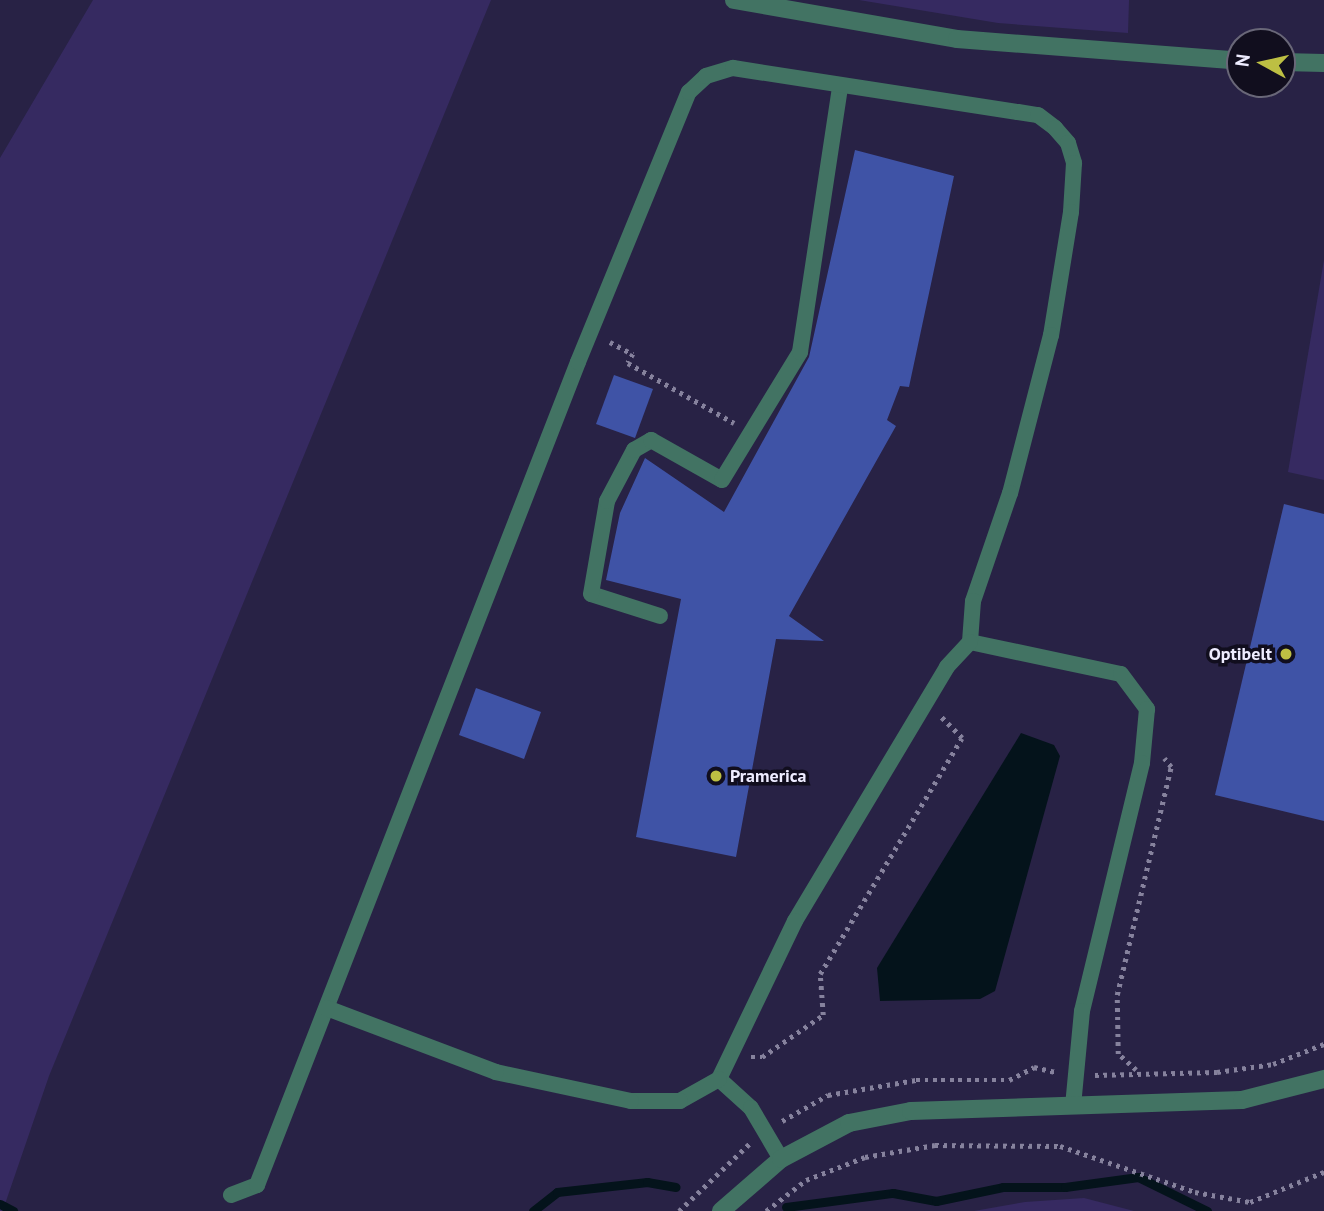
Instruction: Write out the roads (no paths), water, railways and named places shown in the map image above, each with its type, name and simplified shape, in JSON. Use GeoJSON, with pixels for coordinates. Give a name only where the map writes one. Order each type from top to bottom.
{"type":"FeatureCollection","features":[{"type":"Feature","properties":{"kind":"street"},"geometry":{"type":"LineString","coordinates":[[734,0],[784,5],[957,39],[1226,60]]}},
{"type":"Feature","properties":{"kind":"street"},"geometry":{"type":"LineString","coordinates":[[1296,62],[1324,63]]}},
{"type":"Feature","properties":{"kind":"street"},"geometry":{"type":"LineString","coordinates":[[721,1211],[780,1159],[849,1124],[911,1111],[1242,1100],[1324,1079]]}},
{"type":"Feature","properties":{"kind":"lane"},"geometry":{"type":"LineString","coordinates":[[232,1195],[257,1185],[590,332],[689,92],[706,76],[733,68],[1038,116],[1068,143],[1074,163],[1051,334],[1010,494],[973,601],[970,642],[947,667],[768,969],[733,1058],[719,1079],[680,1101],[631,1101],[496,1072],[327,1008]]}},
{"type":"Feature","properties":{"kind":"lane"},"geometry":{"type":"LineString","coordinates":[[660,616],[591,594],[607,501],[634,450],[651,440],[722,480],[800,352],[841,86]]}},
{"type":"Feature","properties":{"kind":"lane"},"geometry":{"type":"LineString","coordinates":[[970,642],[1121,674],[1147,709],[1147,739],[1082,1011],[1073,1106]]}},
{"type":"Feature","properties":{"kind":"lane"},"geometry":{"type":"LineString","coordinates":[[719,1079],[751,1108],[780,1159]]}},
{"type":"Feature","properties":{"kind":"waterway"},"geometry":{"type":"LineString","coordinates":[[786,1207],[893,1193],[936,1201],[1003,1187],[1065,1187],[1138,1177],[1207,1211]]}},
{"type":"Feature","properties":{"kind":"waterway"},"geometry":{"type":"LineString","coordinates":[[533,1211],[557,1192],[647,1182],[676,1187]]}},
{"type":"Feature","properties":{"kind":"waterway"},"geometry":{"type":"LineString","coordinates":[[0,1204],[13,1211]]}},
{"type":"Feature","properties":{"kind":"place","name":"Optibelt"},"geometry":{"type":"Point","coordinates":[1286,654]}},
{"type":"Feature","properties":{"kind":"place","name":"Pramerica"},"geometry":{"type":"Point","coordinates":[716,776]}}]}
